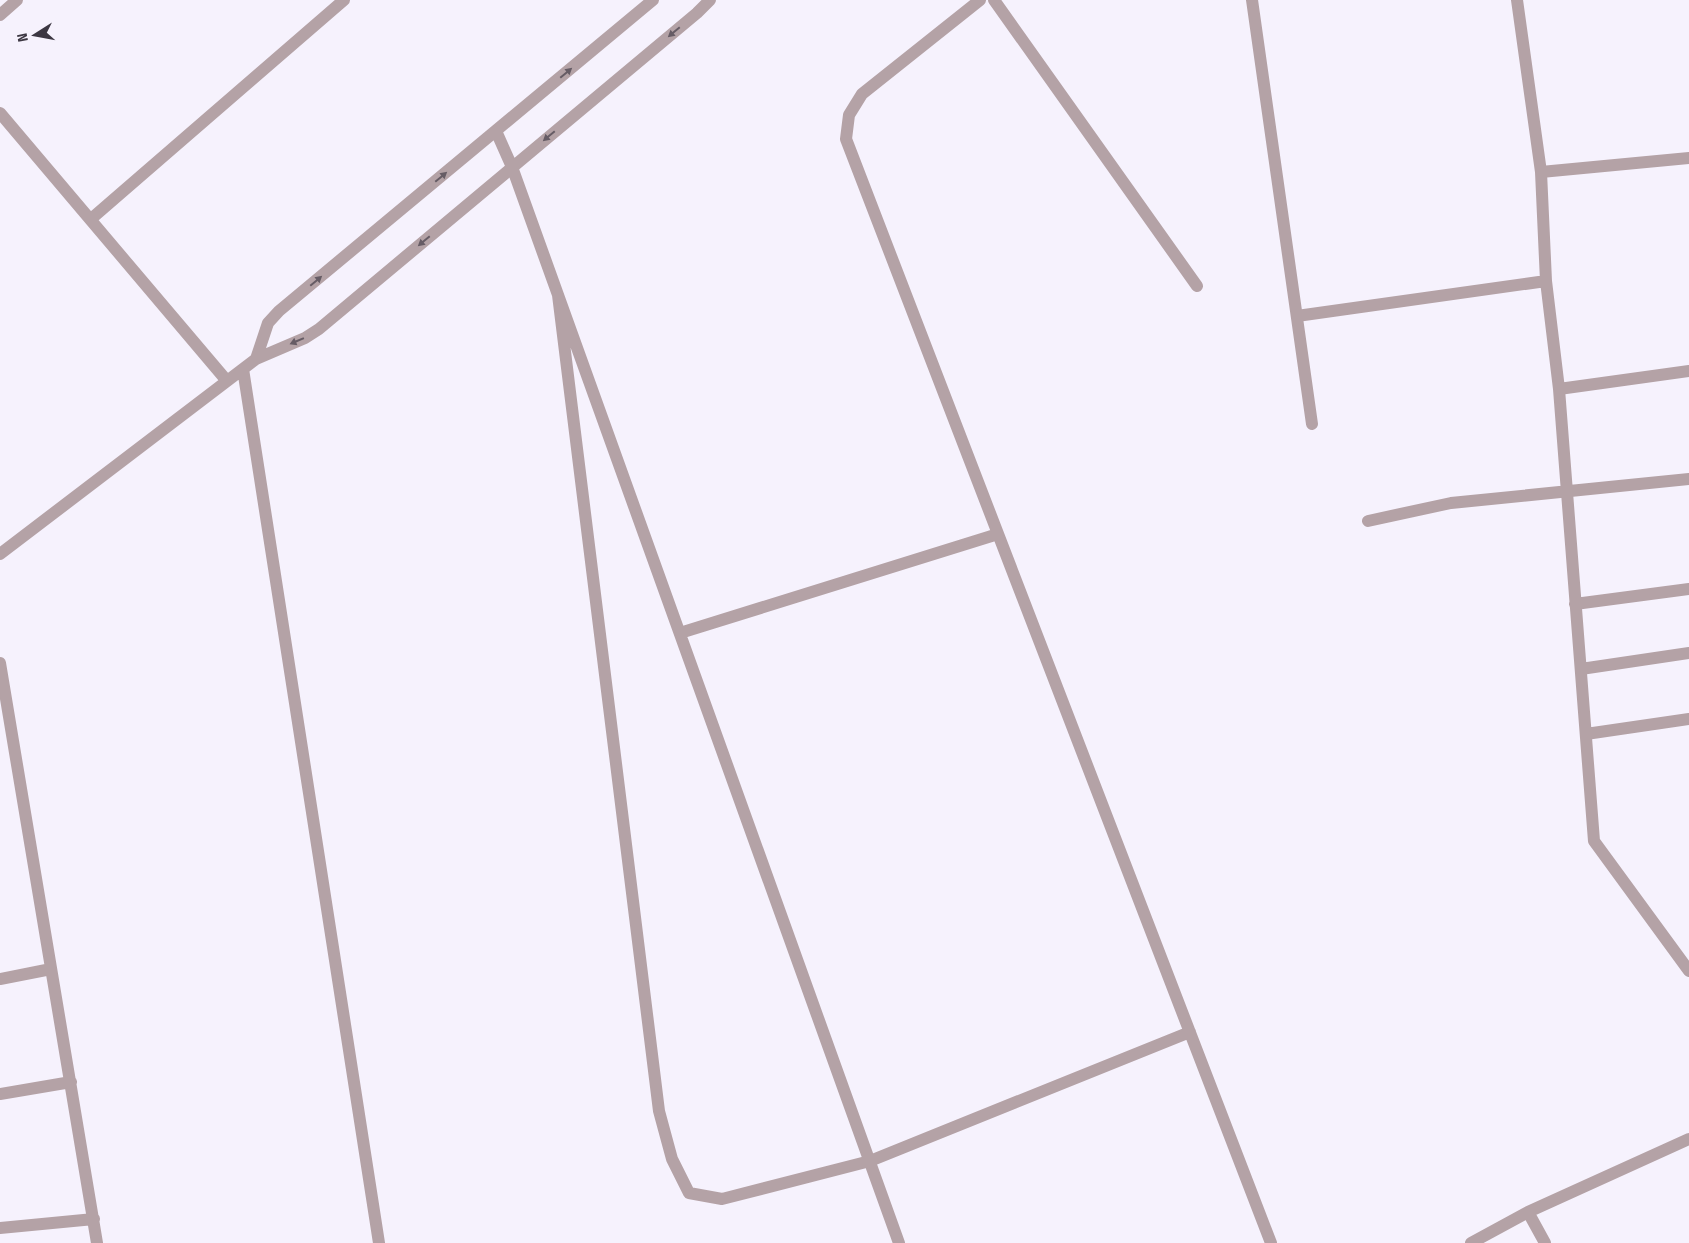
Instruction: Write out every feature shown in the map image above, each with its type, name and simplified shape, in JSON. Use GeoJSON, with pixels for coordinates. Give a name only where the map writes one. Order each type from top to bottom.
{"type":"FeatureCollection","features":[{"type":"Feature","properties":{"kind":"street"},"geometry":{"type":"LineString","coordinates":[[0,14],[17,0]]}},
{"type":"Feature","properties":{"kind":"street"},"geometry":{"type":"LineString","coordinates":[[91,220],[344,0]]}},
{"type":"Feature","properties":{"kind":"street"},"geometry":{"type":"LineString","coordinates":[[256,358],[268,323],[280,311],[653,0]]}},
{"type":"Feature","properties":{"kind":"street"},"geometry":{"type":"LineString","coordinates":[[0,554],[256,358],[305,338],[318,329],[697,13],[710,0]]}},
{"type":"Feature","properties":{"kind":"street"},"geometry":{"type":"LineString","coordinates":[[980,0],[862,94],[849,115],[846,139],[1271,1243]]}},
{"type":"Feature","properties":{"kind":"street"},"geometry":{"type":"LineString","coordinates":[[994,0],[1197,286]]}},
{"type":"Feature","properties":{"kind":"street"},"geometry":{"type":"LineString","coordinates":[[1252,0],[1312,424]]}},
{"type":"Feature","properties":{"kind":"street"},"geometry":{"type":"LineString","coordinates":[[1517,0],[1541,172],[1546,281],[1567,491],[1594,841],[1689,971]]}},
{"type":"Feature","properties":{"kind":"street"},"geometry":{"type":"LineString","coordinates":[[0,113],[227,381]]}},
{"type":"Feature","properties":{"kind":"street"},"geometry":{"type":"LineString","coordinates":[[496,131],[512,167],[899,1243]]}},
{"type":"Feature","properties":{"kind":"street"},"geometry":{"type":"LineString","coordinates":[[1541,172],[1689,158]]}},
{"type":"Feature","properties":{"kind":"street"},"geometry":{"type":"LineString","coordinates":[[1297,316],[1546,281]]}},
{"type":"Feature","properties":{"kind":"street"},"geometry":{"type":"LineString","coordinates":[[558,295],[659,1111],[672,1159],[689,1193],[722,1199],[870,1160],[1190,1032]]}},
{"type":"Feature","properties":{"kind":"street"},"geometry":{"type":"LineString","coordinates":[[243,369],[380,1243]]}},
{"type":"Feature","properties":{"kind":"street"},"geometry":{"type":"LineString","coordinates":[[1558,389],[1689,370]]}},
{"type":"Feature","properties":{"kind":"street"},"geometry":{"type":"LineString","coordinates":[[1368,521],[1451,503],[1689,479]]}},
{"type":"Feature","properties":{"kind":"street"},"geometry":{"type":"LineString","coordinates":[[680,633],[998,534]]}},
{"type":"Feature","properties":{"kind":"street"},"geometry":{"type":"LineString","coordinates":[[1575,604],[1689,590]]}},
{"type":"Feature","properties":{"kind":"street"},"geometry":{"type":"LineString","coordinates":[[1580,669],[1689,652]]}},
{"type":"Feature","properties":{"kind":"street"},"geometry":{"type":"LineString","coordinates":[[0,664],[97,1243]]}},
{"type":"Feature","properties":{"kind":"street"},"geometry":{"type":"LineString","coordinates":[[1586,734],[1689,719]]}},
{"type":"Feature","properties":{"kind":"street"},"geometry":{"type":"LineString","coordinates":[[0,979],[51,969]]}},
{"type":"Feature","properties":{"kind":"street"},"geometry":{"type":"LineString","coordinates":[[0,1094],[71,1082]]}},
{"type":"Feature","properties":{"kind":"street"},"geometry":{"type":"LineString","coordinates":[[1471,1243],[1528,1212],[1689,1140]]}},
{"type":"Feature","properties":{"kind":"street"},"geometry":{"type":"LineString","coordinates":[[1528,1212],[1545,1243]]}},
{"type":"Feature","properties":{"kind":"street"},"geometry":{"type":"LineString","coordinates":[[0,1228],[94,1219]]}}]}
